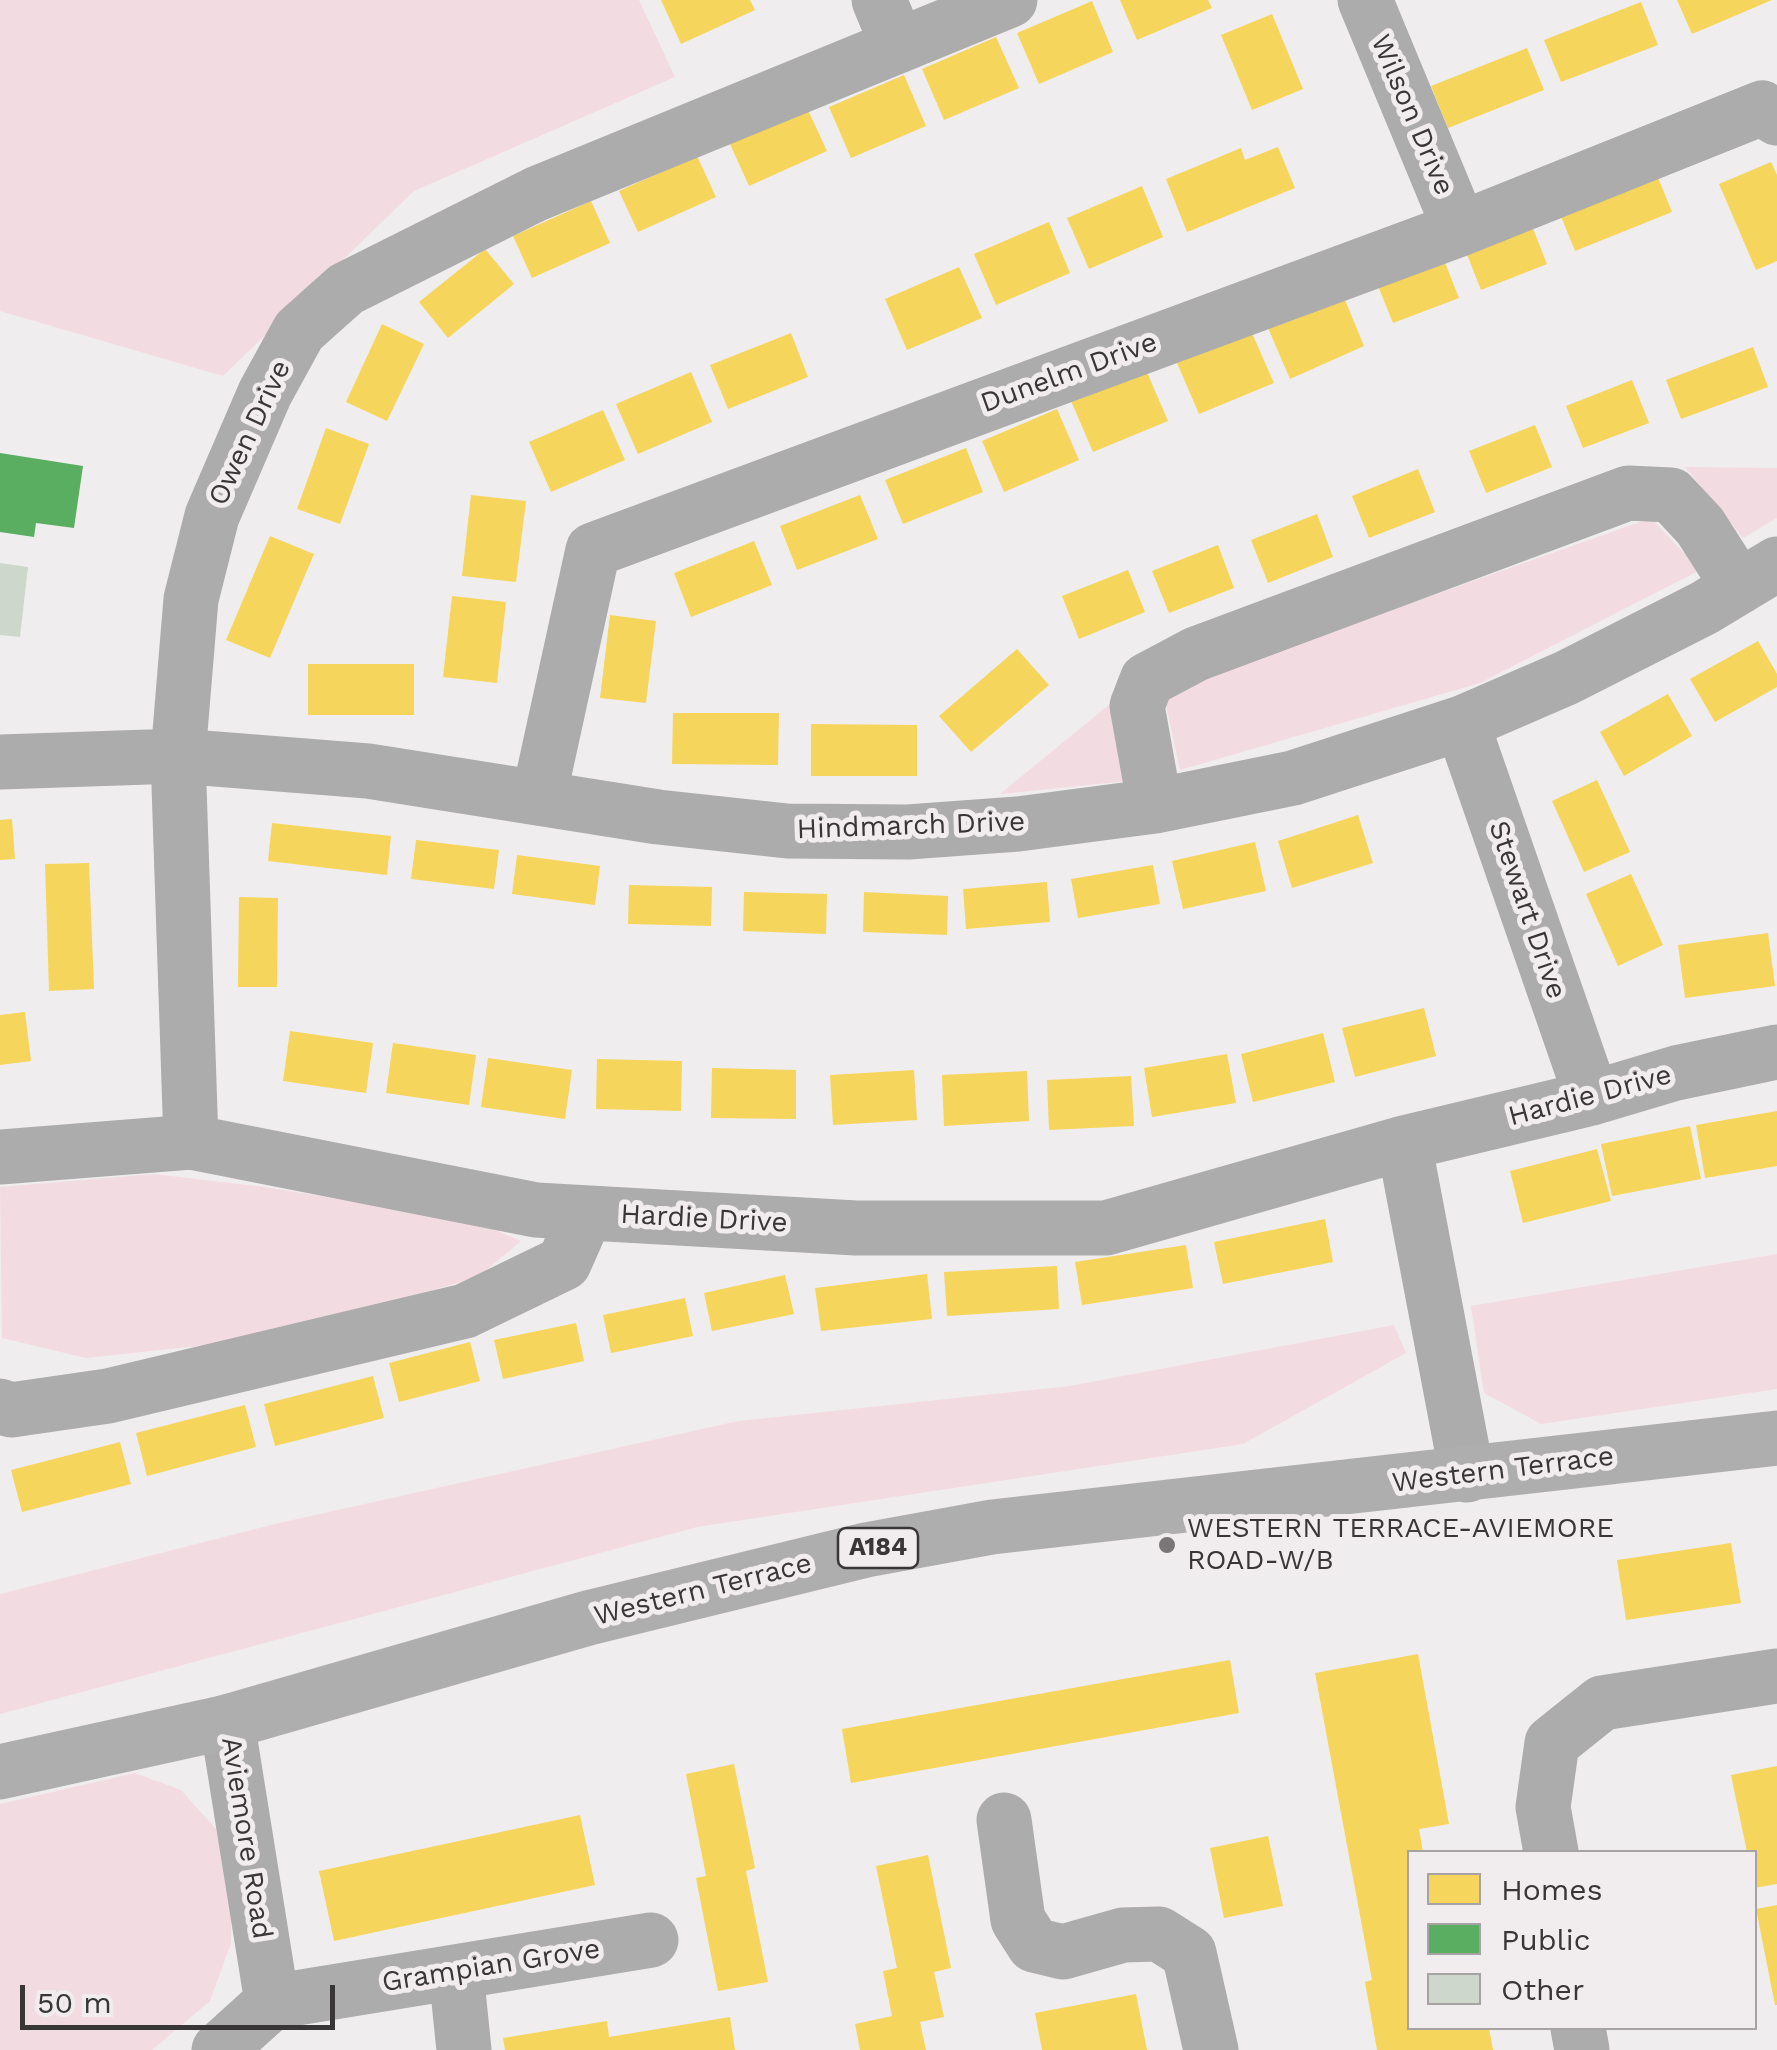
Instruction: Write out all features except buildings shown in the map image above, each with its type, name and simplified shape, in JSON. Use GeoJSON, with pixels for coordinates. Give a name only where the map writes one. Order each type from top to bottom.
{"type":"FeatureCollection","features":[{"type":"Feature","properties":{"kind":"main road","name":"Western Terrace"},"geometry":{"type":"LineString","coordinates":[[0,1772],[227,1722],[588,1618],[866,1550],[992,1528],[1777,1438]]}},
{"type":"Feature","properties":{"kind":"street","name":"Owen Drive"},"geometry":{"type":"LineString","coordinates":[[191,1142],[178,756],[191,600],[212,516],[265,392],[299,331],[346,289],[889,23],[1010,0]]}},
{"type":"Feature","properties":{"kind":"street","name":"Wilson Drive"},"geometry":{"type":"LineString","coordinates":[[1365,0],[1460,229]]}},
{"type":"Feature","properties":{"kind":"street","name":"Dunelm Drive"},"geometry":{"type":"LineString","coordinates":[[540,796],[593,550],[1460,229],[1762,108],[1777,118]]}},
{"type":"Feature","properties":{"kind":"street"},"geometry":{"type":"LineString","coordinates":[[1155,806],[1137,706],[1147,680],[1214,647],[1628,493],[1670,495],[1758,575]]}},
{"type":"Feature","properties":{"kind":"street","name":"Hindmarch Drive"},"geometry":{"type":"LineString","coordinates":[[0,762],[178,756],[368,771],[658,818],[787,831],[919,832],[1018,824],[1155,806],[1293,778],[1462,723],[1566,678],[1758,575]]}},
{"type":"Feature","properties":{"kind":"street","name":"Stewart Drive"},"geometry":{"type":"LineString","coordinates":[[1462,723],[1592,1098]]}},
{"type":"Feature","properties":{"kind":"street","name":"Hardie Drive"},"geometry":{"type":"LineString","coordinates":[[0,1157],[191,1142],[536,1210],[856,1228],[1106,1228],[1404,1143],[1592,1098],[1676,1072],[1777,1052]]}},
{"type":"Feature","properties":{"kind":"street"},"geometry":{"type":"LineString","coordinates":[[1404,1143],[1468,1475]]}},
{"type":"Feature","properties":{"kind":"street"},"geometry":{"type":"LineString","coordinates":[[0,1406],[11,1410],[108,1396],[465,1311],[564,1263],[586,1213]]}},
{"type":"Feature","properties":{"kind":"street"},"geometry":{"type":"LineString","coordinates":[[1547,1830],[1552,1743],[1602,1703],[1777,1676]]}},
{"type":"Feature","properties":{"kind":"street","name":"Aviemore Road"},"geometry":{"type":"LineString","coordinates":[[227,1722],[272,2002]]}},
{"type":"Feature","properties":{"kind":"street"},"geometry":{"type":"LineString","coordinates":[[1004,1820],[1018,1920],[1034,1945],[1063,1952],[1123,1935],[1159,1934],[1190,1953],[1211,2050]]}},
{"type":"Feature","properties":{"kind":"street","name":"Grampian Grove"},"geometry":{"type":"LineString","coordinates":[[272,2002],[651,1940]]}},
{"type":"Feature","properties":{"kind":"street"},"geometry":{"type":"LineString","coordinates":[[456,1972],[464,2050]]}},
{"type":"Feature","properties":{"kind":"street"},"geometry":{"type":"LineString","coordinates":[[220,2050],[272,2002]]}},
{"type":"Feature","properties":{"kind":"shaded area"},"geometry":{"type":"Polygon","coordinates":[[[0,0],[639,0],[675,77],[414,191],[223,376],[0,311],[0,0]]]}},
{"type":"Feature","properties":{"kind":"shaded area"},"geometry":{"type":"Polygon","coordinates":[[[1685,467],[1777,468],[1777,518],[1743,538],[1685,467]]]}},
{"type":"Feature","properties":{"kind":"shaded area"},"geometry":{"type":"Polygon","coordinates":[[[1651,518],[1700,570],[1480,683],[1180,770],[1163,691],[1651,518]]]}},
{"type":"Feature","properties":{"kind":"shaded area"},"geometry":{"type":"Polygon","coordinates":[[[1116,699],[1128,781],[1000,794],[1116,699]]]}},
{"type":"Feature","properties":{"kind":"shaded area"},"geometry":{"type":"Polygon","coordinates":[[[154,1174],[265,1187],[474,1221],[521,1241],[478,1277],[263,1339],[86,1358],[2,1338],[0,1187],[154,1174]]]}},
{"type":"Feature","properties":{"kind":"shaded area"},"geometry":{"type":"Polygon","coordinates":[[[1777,1254],[1777,1389],[1541,1424],[1484,1393],[1471,1306],[1777,1254]]]}},
{"type":"Feature","properties":{"kind":"shaded area"},"geometry":{"type":"Polygon","coordinates":[[[1394,1325],[1406,1353],[1243,1444],[697,1527],[0,1714],[0,1594],[279,1523],[738,1421],[1070,1386],[1394,1325]]]}},
{"type":"Feature","properties":{"kind":"shaded area"},"geometry":{"type":"Polygon","coordinates":[[[135,1773],[181,1790],[216,1829],[232,1874],[231,1943],[210,2001],[152,2050],[0,2050],[0,1804],[135,1773]]]}},
{"type":"Feature","properties":{"kind":"place","name":"WESTERN TERRACE-AVIEMORE ROAD-W/B"},"geometry":{"type":"Point","coordinates":[1167,1545]}}]}
